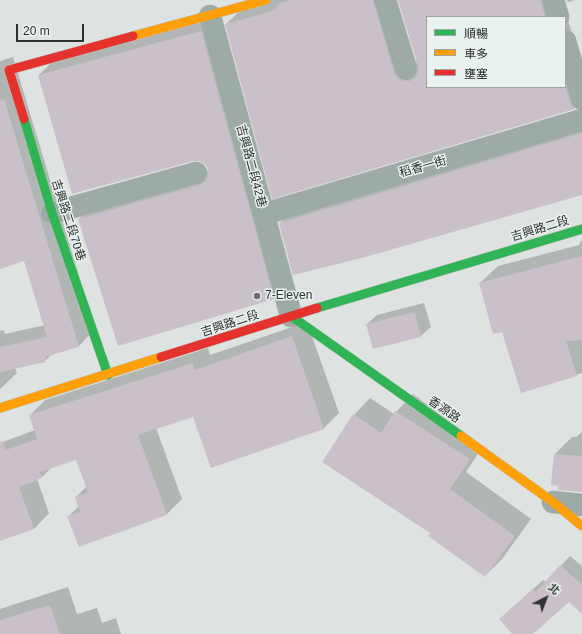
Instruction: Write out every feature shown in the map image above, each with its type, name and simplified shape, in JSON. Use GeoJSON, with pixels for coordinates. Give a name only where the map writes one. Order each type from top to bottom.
{"type":"FeatureCollection","features":[{"type":"Feature","properties":{"kind":"street"},"geometry":{"type":"LineString","coordinates":[[210,16],[266,0]]}},
{"type":"Feature","properties":{"kind":"street"},"geometry":{"type":"LineString","coordinates":[[385,0],[406,69]]}},
{"type":"Feature","properties":{"kind":"street"},"geometry":{"type":"LineString","coordinates":[[553,0],[558,16]]}},
{"type":"Feature","properties":{"kind":"street","name":"吉興路二段70巷"},"geometry":{"type":"LineString","coordinates":[[108,375],[52,212],[9,70],[210,16]]}},
{"type":"Feature","properties":{"kind":"street","name":"吉興路二段42巷"},"geometry":{"type":"LineString","coordinates":[[210,16],[292,316]]}},
{"type":"Feature","properties":{"kind":"street"},"geometry":{"type":"LineString","coordinates":[[566,44],[582,99]]}},
{"type":"Feature","properties":{"kind":"street","name":"稻香一街"},"geometry":{"type":"LineString","coordinates":[[264,214],[582,120]]}},
{"type":"Feature","properties":{"kind":"street"},"geometry":{"type":"LineString","coordinates":[[52,212],[196,173]]}},
{"type":"Feature","properties":{"kind":"street","name":"吉興路二段"},"geometry":{"type":"LineString","coordinates":[[0,408],[292,316],[582,229]]}},
{"type":"Feature","properties":{"kind":"street","name":"香源路"},"geometry":{"type":"LineString","coordinates":[[292,316],[553,502],[582,526]]}},
{"type":"Feature","properties":{"kind":"street"},"geometry":{"type":"LineString","coordinates":[[553,502],[582,505]]}},
{"type":"Feature","properties":{"kind":"building"},"geometry":{"type":"Polygon","coordinates":[[[290,0],[373,0],[394,73],[398,78],[404,81],[410,81],[415,78],[418,72],[418,66],[398,0],[540,0],[545,16],[426,16],[426,88],[566,88],[570,103],[575,109],[272,199],[225,24],[269,12],[275,9],[278,4],[290,0]]]}},
{"type":"Feature","properties":{"kind":"building"},"geometry":{"type":"Polygon","coordinates":[[[201,31],[274,299],[118,346],[78,219],[199,185],[205,182],[208,176],[208,169],[205,164],[199,161],[193,161],[72,194],[38,75],[201,31]]]}},
{"type":"Feature","properties":{"kind":"building"},"geometry":{"type":"Polygon","coordinates":[[[4,99],[79,347],[45,357],[46,362],[0,372],[0,347],[47,337],[24,261],[0,269],[0,100],[4,99]]]}},
{"type":"Feature","properties":{"kind":"building"},"geometry":{"type":"Polygon","coordinates":[[[582,133],[582,195],[362,258],[293,275],[279,223],[582,133]]]}},
{"type":"Feature","properties":{"kind":"building"},"geometry":{"type":"Polygon","coordinates":[[[582,256],[582,340],[566,341],[577,376],[521,393],[502,332],[493,334],[479,283],[582,256]]]}},
{"type":"Feature","properties":{"kind":"building"},"geometry":{"type":"Polygon","coordinates":[[[415,312],[421,337],[373,349],[366,324],[415,312]]]}},
{"type":"Feature","properties":{"kind":"building"},"geometry":{"type":"Polygon","coordinates":[[[292,336],[324,429],[211,468],[193,417],[138,435],[167,515],[79,547],[67,516],[80,512],[75,497],[88,492],[76,460],[40,472],[42,478],[19,487],[34,529],[0,541],[0,442],[2,441],[6,450],[37,439],[29,415],[193,363],[195,370],[292,336]]]}},
{"type":"Feature","properties":{"kind":"building"},"geometry":{"type":"Polygon","coordinates":[[[395,411],[470,459],[450,489],[515,536],[485,577],[428,536],[430,533],[322,462],[353,414],[381,433],[395,411]]]}},
{"type":"Feature","properties":{"kind":"building"},"geometry":{"type":"Polygon","coordinates":[[[554,454],[582,456],[582,492],[558,490],[558,486],[551,485],[554,454]]]}},
{"type":"Feature","properties":{"kind":"building"},"geometry":{"type":"Polygon","coordinates":[[[560,565],[582,585],[582,614],[569,602],[533,634],[512,634],[499,619],[533,589],[536,592],[560,565]]]}},
{"type":"Feature","properties":{"kind":"building"},"geometry":{"type":"Polygon","coordinates":[[[50,605],[60,634],[0,634],[0,620],[50,605]]]}},
{"type":"Feature","properties":{"kind":"traffic: fast"},"geometry":{"type":"LineString","coordinates":[[24,119],[52,213],[108,375]]}},
{"type":"Feature","properties":{"kind":"traffic: fast"},"geometry":{"type":"LineString","coordinates":[[317,308],[582,229]]}},
{"type":"Feature","properties":{"kind":"traffic: fast"},"geometry":{"type":"LineString","coordinates":[[291,316],[461,436]]}},
{"type":"Feature","properties":{"kind":"traffic: slow"},"geometry":{"type":"LineString","coordinates":[[133,36],[266,0]]}},
{"type":"Feature","properties":{"kind":"traffic: slow"},"geometry":{"type":"LineString","coordinates":[[0,408],[161,357]]}},
{"type":"Feature","properties":{"kind":"traffic: slow"},"geometry":{"type":"LineString","coordinates":[[461,436],[553,502],[582,526]]}},
{"type":"Feature","properties":{"kind":"traffic: jam"},"geometry":{"type":"LineString","coordinates":[[24,119],[9,70],[133,36]]}},
{"type":"Feature","properties":{"kind":"traffic: jam"},"geometry":{"type":"LineString","coordinates":[[161,357],[317,308]]}},
{"type":"Feature","properties":{"kind":"place","name":"7-Eleven"},"geometry":{"type":"Point","coordinates":[257,296]}}]}
